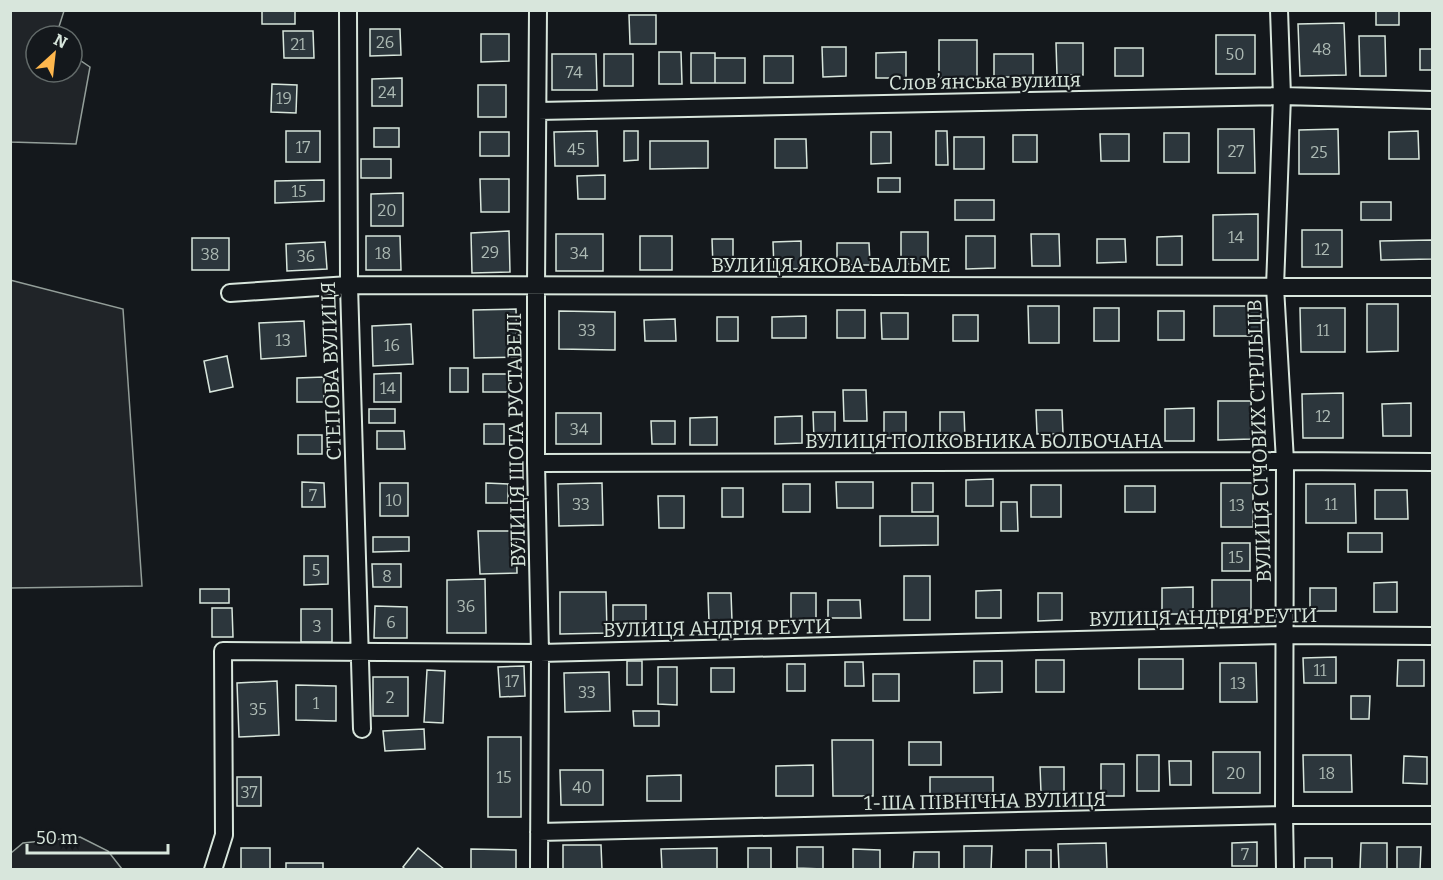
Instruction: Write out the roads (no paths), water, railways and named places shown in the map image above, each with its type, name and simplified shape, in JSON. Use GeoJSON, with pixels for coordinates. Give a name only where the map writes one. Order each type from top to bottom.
{"type":"FeatureCollection","features":[{"type":"Feature","properties":{"kind":"street","name":"СТЕПОВА ВУЛИЦЯ"},"geometry":{"type":"LineString","coordinates":[[348,10],[350,285],[362,729]]}},
{"type":"Feature","properties":{"kind":"street","name":"ВУЛИЦЯ ШОТА РУСТАВЕЛІ"},"geometry":{"type":"LineString","coordinates":[[538,10],[536,286],[540,653],[539,870]]}},
{"type":"Feature","properties":{"kind":"street","name":"ВУЛИЦЯ СІЧОВИХ СТРІЛЬЦІВ"},"geometry":{"type":"LineString","coordinates":[[1279,10],[1282,96],[1275,287],[1285,461],[1285,870]]}},
{"type":"Feature","properties":{"kind":"street","name":"Словʼянська вулиця"},"geometry":{"type":"LineString","coordinates":[[538,111],[1282,96],[1432,100]]}},
{"type":"Feature","properties":{"kind":"street","name":"ВУЛИЦЯ ЯКОВА БАЛЬМЕ"},"geometry":{"type":"LineString","coordinates":[[230,293],[350,285],[1432,287]]}},
{"type":"Feature","properties":{"kind":"street","name":"ВУЛИЦЯ ПОЛКОВНИКА БОЛБОЧАНА"},"geometry":{"type":"LineString","coordinates":[[537,464],[1432,462]]}},
{"type":"Feature","properties":{"kind":"street","name":"ВУЛИЦЯ АНДРІЯ РЕУТИ"},"geometry":{"type":"LineString","coordinates":[[213,870],[224,835],[223,651],[540,653],[1285,635],[1432,636]]}},
{"type":"Feature","properties":{"kind":"street","name":"1-ША ПІВНІЧНА ВУЛИЦЯ"},"geometry":{"type":"LineString","coordinates":[[539,832],[1284,815],[1432,815]]}}]}
